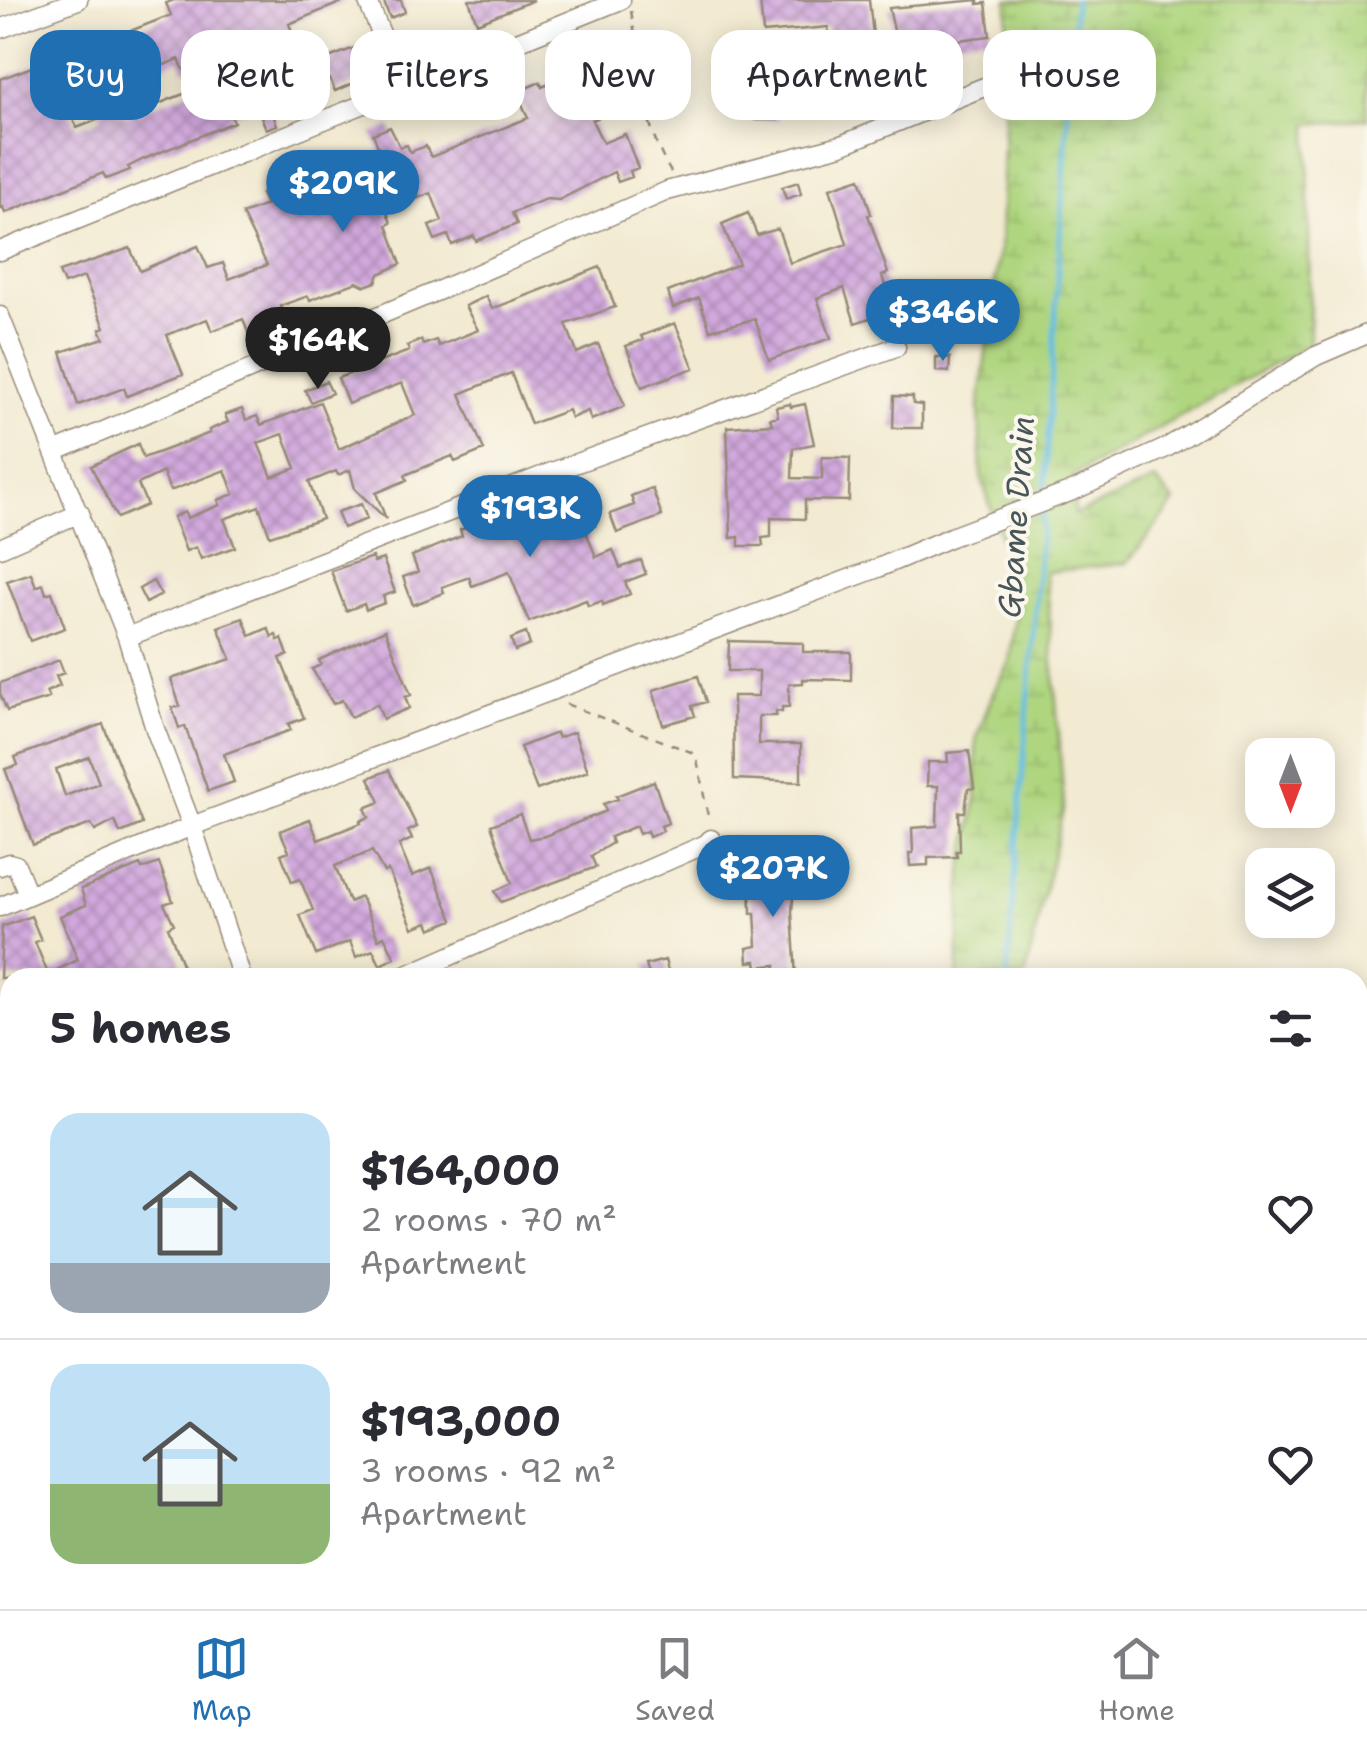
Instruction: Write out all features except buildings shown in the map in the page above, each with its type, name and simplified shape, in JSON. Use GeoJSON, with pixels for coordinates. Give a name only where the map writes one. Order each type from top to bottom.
{"type":"FeatureCollection","features":[{"type":"Feature","properties":{"kind":"street"},"geometry":{"type":"LineString","coordinates":[[0,30],[78,0]]}},
{"type":"Feature","properties":{"kind":"street"},"geometry":{"type":"LineString","coordinates":[[367,0],[380,30]]}},
{"type":"Feature","properties":{"kind":"street"},"geometry":{"type":"LineString","coordinates":[[525,39],[621,0]]}},
{"type":"Feature","properties":{"kind":"street"},"geometry":{"type":"LineString","coordinates":[[56,450],[679,188],[841,145],[983,87]]}},
{"type":"Feature","properties":{"kind":"street"},"geometry":{"type":"LineString","coordinates":[[0,251],[350,110]]}},
{"type":"Feature","properties":{"kind":"street"},"geometry":{"type":"LineString","coordinates":[[0,316],[56,450],[126,637],[239,968]]}},
{"type":"Feature","properties":{"kind":"street"},"geometry":{"type":"LineString","coordinates":[[0,906],[192,826],[878,568],[1074,490],[1166,448],[1316,356],[1367,334]]}},
{"type":"Feature","properties":{"kind":"street"},"geometry":{"type":"LineString","coordinates":[[126,637],[552,472],[896,347]]}},
{"type":"Feature","properties":{"kind":"street"},"geometry":{"type":"LineString","coordinates":[[0,548],[80,514]]}},
{"type":"Feature","properties":{"kind":"street"},"geometry":{"type":"LineString","coordinates":[[424,968],[556,912],[706,844],[711,838]]}},
{"type":"Feature","properties":{"kind":"street"},"geometry":{"type":"LineString","coordinates":[[0,866],[9,862],[16,865],[28,894]]}},
{"type":"Feature","properties":{"kind":"path"},"geometry":{"type":"LineString","coordinates":[[629,0],[648,118],[660,156],[679,188]]}},
{"type":"Feature","properties":{"kind":"path"},"geometry":{"type":"LineString","coordinates":[[543,695],[692,752],[697,759],[711,838]]}},
{"type":"Feature","properties":{"kind":"green space"},"geometry":{"type":"Polygon","coordinates":[[[1008,0],[1367,0],[1367,119],[1308,124],[1310,344],[1073,476],[1075,515],[1155,480],[1175,502],[1127,563],[1046,572],[1064,806],[1027,968],[957,968],[962,873],[976,802],[976,740],[1009,662],[1017,608],[1009,565],[981,476],[979,406],[1000,244],[1004,120],[1156,120],[1156,30],[1007,30],[1008,0]]]}},
{"type":"Feature","properties":{"kind":"waterway","name":"Gbame Drain"},"geometry":{"type":"LineString","coordinates":[[1044,496],[1075,0]]}},
{"type":"Feature","properties":{"kind":"waterway","name":"Gbame Drain"},"geometry":{"type":"LineString","coordinates":[[1008,968],[1043,507]]}}]}
